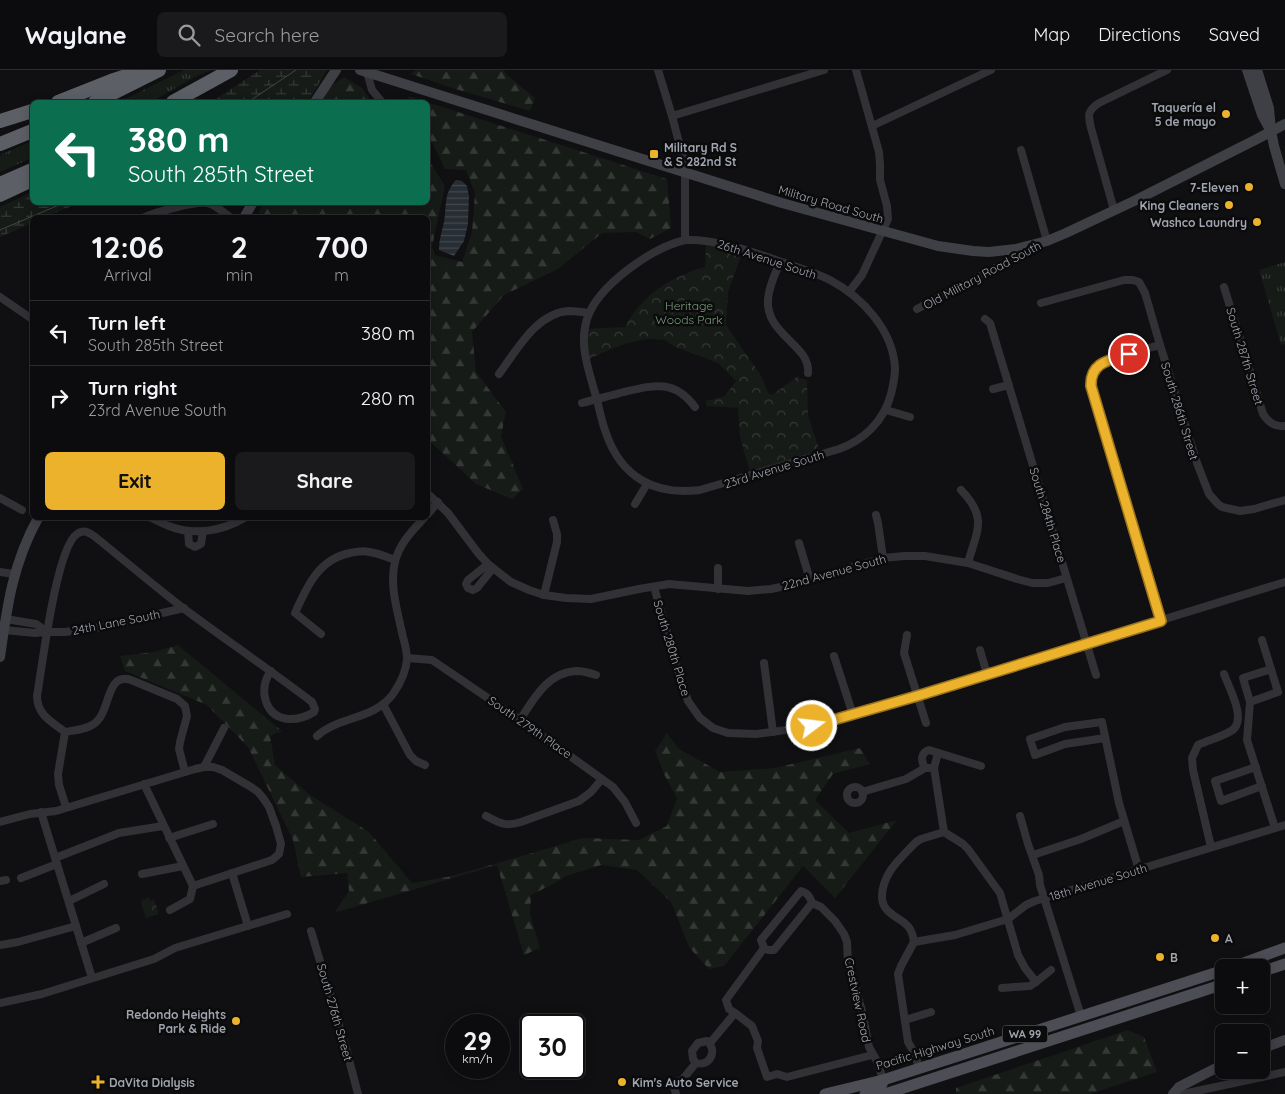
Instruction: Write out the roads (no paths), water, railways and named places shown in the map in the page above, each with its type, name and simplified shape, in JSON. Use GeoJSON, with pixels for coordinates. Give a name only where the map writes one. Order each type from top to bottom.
{"type":"FeatureCollection","features":[{"type":"Feature","properties":{"kind":"highway"},"geometry":{"type":"LineString","coordinates":[[63,100],[144,70]]}},
{"type":"Feature","properties":{"kind":"highway"},"geometry":{"type":"LineString","coordinates":[[99,100],[159,70]]}},
{"type":"Feature","properties":{"kind":"highway"},"geometry":{"type":"LineString","coordinates":[[177,100],[231,70]]}},
{"type":"Feature","properties":{"kind":"highway"},"geometry":{"type":"LineString","coordinates":[[0,121],[30,113]]}},
{"type":"Feature","properties":{"kind":"highway"},"geometry":{"type":"LineString","coordinates":[[0,144],[30,132]]}},
{"type":"Feature","properties":{"kind":"highway"},"geometry":{"type":"LineString","coordinates":[[0,184],[30,171]]}},
{"type":"Feature","properties":{"kind":"highway"},"geometry":{"type":"LineString","coordinates":[[0,195],[30,181]]}},
{"type":"Feature","properties":{"kind":"main road"},"geometry":{"type":"LineString","coordinates":[[317,100],[336,70]]}},
{"type":"Feature","properties":{"kind":"main road"},"geometry":{"type":"LineString","coordinates":[[1247,70],[1262,115],[1271,131]]}},
{"type":"Feature","properties":{"kind":"main road"},"geometry":{"type":"LineString","coordinates":[[1257,70],[1269,108],[1271,131],[1285,184]]}},
{"type":"Feature","properties":{"kind":"main road","name":"Military Road South"},"geometry":{"type":"LineString","coordinates":[[364,71],[782,203],[938,246],[989,252],[1016,249],[1066,234],[1285,124]]}},
{"type":"Feature","properties":{"kind":"main road"},"geometry":{"type":"LineString","coordinates":[[0,657],[14,574],[23,548],[37,520]]}},
{"type":"Feature","properties":{"kind":"main road"},"geometry":{"type":"LineString","coordinates":[[1255,959],[1285,948]]}},
{"type":"Feature","properties":{"kind":"main road"},"geometry":{"type":"LineString","coordinates":[[1270,969],[1285,964]]}},
{"type":"Feature","properties":{"kind":"main road","name":"Pacific Highway South"},"geometry":{"type":"LineString","coordinates":[[825,1094],[883,1080],[1215,973]]}},
{"type":"Feature","properties":{"kind":"main road","name":"WA 99"},"geometry":{"type":"LineString","coordinates":[[885,1094],[1215,987]]}},
{"type":"Feature","properties":{"kind":"main road"},"geometry":{"type":"LineString","coordinates":[[1039,1044],[1081,1024],[1081,1016]]}},
{"type":"Feature","properties":{"kind":"main road"},"geometry":{"type":"LineString","coordinates":[[1270,1046],[1285,1040]]}},
{"type":"Feature","properties":{"kind":"main road"},"geometry":{"type":"LineString","coordinates":[[1173,1094],[1179,1087],[1215,1069]]}},
{"type":"Feature","properties":{"kind":"main road"},"geometry":{"type":"LineString","coordinates":[[865,1094],[880,1088],[883,1080]]}},
{"type":"Feature","properties":{"kind":"street"},"geometry":{"type":"LineString","coordinates":[[658,70],[682,150],[685,173],[685,240]]}},
{"type":"Feature","properties":{"kind":"street"},"geometry":{"type":"LineString","coordinates":[[672,116],[824,70]]}},
{"type":"Feature","properties":{"kind":"street"},"geometry":{"type":"LineString","coordinates":[[856,70],[879,152],[881,187],[888,219],[862,275],[849,292],[880,324],[888,340],[895,369],[886,410],[910,417]]}},
{"type":"Feature","properties":{"kind":"street"},"geometry":{"type":"LineString","coordinates":[[872,126],[991,70]]}},
{"type":"Feature","properties":{"kind":"street"},"geometry":{"type":"LineString","coordinates":[[1114,210],[1091,128],[1090,112],[1099,103],[1167,70]]}},
{"type":"Feature","properties":{"kind":"street"},"geometry":{"type":"LineString","coordinates":[[364,71],[372,90],[380,100]]}},
{"type":"Feature","properties":{"kind":"street"},"geometry":{"type":"LineString","coordinates":[[1021,150],[1047,241]]}},
{"type":"Feature","properties":{"kind":"street"},"geometry":{"type":"LineString","coordinates":[[150,215],[190,205]]}},
{"type":"Feature","properties":{"kind":"street"},"geometry":{"type":"LineString","coordinates":[[212,205],[227,215]]}},
{"type":"Feature","properties":{"kind":"street","name":"26th Avenue South"},"geometry":{"type":"LineString","coordinates":[[589,313],[610,285],[632,266],[658,250],[685,240],[723,244],[780,262],[830,280],[849,292]]}},
{"type":"Feature","properties":{"kind":"street","name":"Old Military Road South"},"geometry":{"type":"LineString","coordinates":[[917,309],[1047,241]]}},
{"type":"Feature","properties":{"kind":"street"},"geometry":{"type":"LineString","coordinates":[[780,262],[769,294],[769,312],[778,330],[802,354],[808,365],[808,373]]}},
{"type":"Feature","properties":{"kind":"street","name":"South 286th Street"},"geometry":{"type":"LineString","coordinates":[[1041,303],[1118,282],[1133,280],[1139,282],[1145,293],[1203,481],[1209,494],[1222,507],[1233,510],[1248,510],[1285,500]]}},
{"type":"Feature","properties":{"kind":"street","name":"South 287th Street"},"geometry":{"type":"LineString","coordinates":[[1224,287],[1261,411],[1270,423],[1285,426]]}},
{"type":"Feature","properties":{"kind":"street"},"geometry":{"type":"LineString","coordinates":[[0,297],[30,318]]}},
{"type":"Feature","properties":{"kind":"street"},"geometry":{"type":"LineString","coordinates":[[499,374],[541,321],[563,312],[589,313],[584,329],[584,350],[606,434],[619,460],[637,478],[647,484],[635,504]]}},
{"type":"Feature","properties":{"kind":"street","name":"South 284th Place"},"geometry":{"type":"LineString","coordinates":[[985,319],[990,323],[1096,675]]}},
{"type":"Feature","properties":{"kind":"street"},"geometry":{"type":"LineString","coordinates":[[1160,345],[1106,361],[1094,371],[1091,383],[1161,621]]}},
{"type":"Feature","properties":{"kind":"street"},"geometry":{"type":"LineString","coordinates":[[993,390],[1009,385]]}},
{"type":"Feature","properties":{"kind":"street"},"geometry":{"type":"LineString","coordinates":[[582,404],[643,388],[659,386],[682,393],[695,407]]}},
{"type":"Feature","properties":{"kind":"street","name":"23rd Avenue South"},"geometry":{"type":"LineString","coordinates":[[647,484],[679,492],[700,490],[839,450],[855,443],[866,434],[886,410]]}},
{"type":"Feature","properties":{"kind":"street"},"geometry":{"type":"LineString","coordinates":[[961,490],[971,501],[978,518],[978,530],[968,563]]}},
{"type":"Feature","properties":{"kind":"street","name":"22nd Avenue South"},"geometry":{"type":"LineString","coordinates":[[430,496],[448,513],[465,537],[491,566],[511,582],[544,595],[566,598],[591,599],[669,584],[748,591],[771,589],[810,580],[883,558],[904,556],[925,556],[968,563],[1032,583],[1048,583],[1066,578]]}},
{"type":"Feature","properties":{"kind":"street"},"geometry":{"type":"LineString","coordinates":[[0,498],[22,510]]}},
{"type":"Feature","properties":{"kind":"street"},"geometry":{"type":"LineString","coordinates":[[430,512],[438,502]]}},
{"type":"Feature","properties":{"kind":"street"},"geometry":{"type":"LineString","coordinates":[[876,515],[883,558]]}},
{"type":"Feature","properties":{"kind":"street"},"geometry":{"type":"LineString","coordinates":[[156,520],[169,526],[196,532],[227,526],[240,520]]}},
{"type":"Feature","properties":{"kind":"street"},"geometry":{"type":"LineString","coordinates":[[317,736],[327,728],[372,712],[393,694],[401,680],[407,658],[394,594],[395,560],[409,534],[422,520]]}},
{"type":"Feature","properties":{"kind":"street"},"geometry":{"type":"LineString","coordinates":[[544,595],[557,534],[553,520]]}},
{"type":"Feature","properties":{"kind":"street"},"geometry":{"type":"LineString","coordinates":[[188,531],[189,544],[195,547],[201,544],[204,531]]}},
{"type":"Feature","properties":{"kind":"street"},"geometry":{"type":"LineString","coordinates":[[65,732],[38,708],[37,696],[52,604],[66,552],[74,537],[81,532],[88,532],[94,536],[184,608],[271,671],[312,702],[315,709],[314,712],[291,719],[280,717],[272,711],[266,700],[264,688],[267,676],[271,671]]}},
{"type":"Feature","properties":{"kind":"street"},"geometry":{"type":"LineString","coordinates":[[799,543],[810,580]]}},
{"type":"Feature","properties":{"kind":"street"},"geometry":{"type":"LineString","coordinates":[[321,634],[295,613],[308,586],[327,562],[336,557],[358,551],[367,551],[395,560]]}},
{"type":"Feature","properties":{"kind":"street"},"geometry":{"type":"LineString","coordinates":[[718,568],[718,589]]}},
{"type":"Feature","properties":{"kind":"street"},"geometry":{"type":"LineString","coordinates":[[0,572],[14,574]]}},
{"type":"Feature","properties":{"kind":"street","name":"South 280th Place"},"geometry":{"type":"LineString","coordinates":[[654,587],[688,701],[706,723],[720,731],[739,734],[801,728],[853,715],[1285,582]]}},
{"type":"Feature","properties":{"kind":"street","name":"24th Lane South"},"geometry":{"type":"LineString","coordinates":[[3,631],[65,632],[102,627],[184,608]]}},
{"type":"Feature","properties":{"kind":"street"},"geometry":{"type":"LineString","coordinates":[[907,634],[904,653],[926,723]]}},
{"type":"Feature","properties":{"kind":"street"},"geometry":{"type":"LineString","coordinates":[[1250,702],[1278,692],[1262,640]]}},
{"type":"Feature","properties":{"kind":"street"},"geometry":{"type":"LineString","coordinates":[[980,650],[987,674]]}},
{"type":"Feature","properties":{"kind":"street"},"geometry":{"type":"LineString","coordinates":[[834,656],[853,715]]}},
{"type":"Feature","properties":{"kind":"street","name":"South 279th Place"},"geometry":{"type":"LineString","coordinates":[[407,658],[432,660],[602,778],[613,787],[625,802],[636,823]]}},
{"type":"Feature","properties":{"kind":"street"},"geometry":{"type":"LineString","coordinates":[[764,662],[774,732]]}},
{"type":"Feature","properties":{"kind":"street"},"geometry":{"type":"LineString","coordinates":[[1271,669],[1242,678],[1250,702],[1247,740],[1275,828]]}},
{"type":"Feature","properties":{"kind":"street"},"geometry":{"type":"LineString","coordinates":[[520,720],[537,694],[554,678],[577,671],[596,675]]}},
{"type":"Feature","properties":{"kind":"street"},"geometry":{"type":"LineString","coordinates":[[1211,848],[1193,770],[1192,758],[1198,745],[1232,731],[1238,725],[1239,716],[1224,674]]}},
{"type":"Feature","properties":{"kind":"street"},"geometry":{"type":"LineString","coordinates":[[65,732],[94,724],[100,718],[115,683],[124,678],[131,680],[178,699],[185,706],[187,716],[179,749],[185,772]]}},
{"type":"Feature","properties":{"kind":"street"},"geometry":{"type":"LineString","coordinates":[[383,704],[410,755],[416,761],[425,765]]}},
{"type":"Feature","properties":{"kind":"street"},"geometry":{"type":"LineString","coordinates":[[1105,738],[1065,744],[1035,755],[1030,739],[1065,727],[1102,722],[1124,821],[1139,870]]}},
{"type":"Feature","properties":{"kind":"street"},"geometry":{"type":"LineString","coordinates":[[204,767],[224,728]]}},
{"type":"Feature","properties":{"kind":"street"},"geometry":{"type":"LineString","coordinates":[[65,732],[58,774],[59,785],[66,808]]}},
{"type":"Feature","properties":{"kind":"street"},"geometry":{"type":"LineString","coordinates":[[981,766],[938,754],[933,750],[923,754],[922,762],[930,768],[944,832],[963,844],[971,852],[997,888],[1018,955],[1036,982]]}},
{"type":"Feature","properties":{"kind":"street"},"geometry":{"type":"LineString","coordinates":[[862,792],[906,779],[930,768],[938,754]]}},
{"type":"Feature","properties":{"kind":"street"},"geometry":{"type":"LineString","coordinates":[[0,822],[30,814],[56,811],[204,767],[222,770],[252,787],[269,807],[279,836],[279,854],[272,860],[192,886]]}},
{"type":"Feature","properties":{"kind":"street"},"geometry":{"type":"LineString","coordinates":[[1256,768],[1215,781],[1222,801],[1262,786]]}},
{"type":"Feature","properties":{"kind":"street"},"geometry":{"type":"LineString","coordinates":[[486,816],[504,825],[521,822],[578,801],[591,792],[602,778]]}},
{"type":"Feature","properties":{"kind":"street"},"geometry":{"type":"LineString","coordinates":[[144,784],[192,886],[190,898],[170,910]]}},
{"type":"Feature","properties":{"kind":"street"},"geometry":{"type":"LineString","coordinates":[[41,812],[92,978]]}},
{"type":"Feature","properties":{"kind":"street"},"geometry":{"type":"LineString","coordinates":[[1020,816],[1081,1016]]}},
{"type":"Feature","properties":{"kind":"street"},"geometry":{"type":"LineString","coordinates":[[1033,855],[1124,821]]}},
{"type":"Feature","properties":{"kind":"street"},"geometry":{"type":"LineString","coordinates":[[169,838],[213,824]]}},
{"type":"Feature","properties":{"kind":"street","name":"18th Avenue South"},"geometry":{"type":"LineString","coordinates":[[914,942],[954,935],[1008,919],[1026,905],[1044,898],[1285,825]]}},
{"type":"Feature","properties":{"kind":"street"},"geometry":{"type":"LineString","coordinates":[[21,878],[119,833],[163,826]]}},
{"type":"Feature","properties":{"kind":"street"},"geometry":{"type":"LineString","coordinates":[[919,1068],[915,1054],[908,1042],[898,974],[914,942],[907,924],[885,908],[882,900],[883,888],[887,875],[916,842],[944,832]]}},
{"type":"Feature","properties":{"kind":"street"},"geometry":{"type":"LineString","coordinates":[[142,874],[183,866]]}},
{"type":"Feature","properties":{"kind":"street"},"geometry":{"type":"LineString","coordinates":[[232,873],[248,926]]}},
{"type":"Feature","properties":{"kind":"street"},"geometry":{"type":"LineString","coordinates":[[68,901],[104,884]]}},
{"type":"Feature","properties":{"kind":"street","name":"Crestview Road"},"geometry":{"type":"LineString","coordinates":[[812,903],[774,950],[764,948],[761,940],[801,891],[808,894],[812,903],[821,907],[835,921],[847,942],[848,964],[862,1011],[867,1042],[880,1068],[883,1080]]}},
{"type":"Feature","properties":{"kind":"street"},"geometry":{"type":"LineString","coordinates":[[0,1003],[42,994],[154,959],[175,948],[287,914]]}},
{"type":"Feature","properties":{"kind":"street"},"geometry":{"type":"LineString","coordinates":[[0,944],[18,942],[76,926]]}},
{"type":"Feature","properties":{"kind":"street"},"geometry":{"type":"LineString","coordinates":[[81,943],[116,928]]}},
{"type":"Feature","properties":{"kind":"street","name":"South 276th Street"},"geometry":{"type":"LineString","coordinates":[[310,931],[358,1094]]}},
{"type":"Feature","properties":{"kind":"street","name":"Crestview Road"},"geometry":{"type":"LineString","coordinates":[[735,1013],[729,1009],[726,1000],[764,948]]}},
{"type":"Feature","properties":{"kind":"street"},"geometry":{"type":"LineString","coordinates":[[1002,988],[1030,986],[1051,970]]}},
{"type":"Feature","properties":{"kind":"street"},"geometry":{"type":"LineString","coordinates":[[905,1020],[931,1012]]}},
{"type":"Feature","properties":{"kind":"street"},"geometry":{"type":"LineString","coordinates":[[710,1043],[735,1013],[752,1026],[758,1041],[758,1048],[767,1077],[777,1074],[787,1077],[872,1055]]}},
{"type":"Feature","properties":{"kind":"street"},"geometry":{"type":"LineString","coordinates":[[696,1063],[692,1056],[693,1048],[702,1042],[707,1041],[710,1043]]}},
{"type":"Feature","properties":{"kind":"street"},"geometry":{"type":"LineString","coordinates":[[696,1063],[706,1063],[712,1049],[710,1043]]}},
{"type":"Feature","properties":{"kind":"street"},"geometry":{"type":"LineString","coordinates":[[676,1094],[673,1083],[682,1080],[696,1063]]}},
{"type":"Feature","properties":{"kind":"street"},"geometry":{"type":"LineString","coordinates":[[1183,1094],[1285,1072]]}},
{"type":"Feature","properties":{"kind":"tram line"},"geometry":{"type":"LineString","coordinates":[[251,100],[296,70]]}},
{"type":"Feature","properties":{"kind":"tram line"},"geometry":{"type":"LineString","coordinates":[[35,215],[59,205]]}},
{"type":"Feature","properties":{"kind":"tram line"},"geometry":{"type":"LineString","coordinates":[[0,230],[30,217]]}},
{"type":"Feature","properties":{"kind":"place","name":"Taquería el 5 de mayo"},"geometry":{"type":"Point","coordinates":[1226,114]}},
{"type":"Feature","properties":{"kind":"place","name":"Military Rd S & S 282nd St"},"geometry":{"type":"Point","coordinates":[654,154]}},
{"type":"Feature","properties":{"kind":"place","name":"7-Eleven"},"geometry":{"type":"Point","coordinates":[1249,187]}},
{"type":"Feature","properties":{"kind":"place","name":"King Cleaners"},"geometry":{"type":"Point","coordinates":[1229,205]}},
{"type":"Feature","properties":{"kind":"place","name":"Washco Laundry"},"geometry":{"type":"Point","coordinates":[1257,222]}},
{"type":"Feature","properties":{"kind":"place","name":"A"},"geometry":{"type":"Point","coordinates":[1215,938]}},
{"type":"Feature","properties":{"kind":"place","name":"B"},"geometry":{"type":"Point","coordinates":[1160,957]}},
{"type":"Feature","properties":{"kind":"place","name":"Redondo Heights Park & Ride"},"geometry":{"type":"Point","coordinates":[236,1021]}},
{"type":"Feature","properties":{"kind":"place","name":"DaVita Dialysis"},"geometry":{"type":"Point","coordinates":[98,1082]}},
{"type":"Feature","properties":{"kind":"place","name":"Kim's Auto Service"},"geometry":{"type":"Point","coordinates":[622,1082]}},
{"type":"Feature","properties":{"kind":"park label","name":"Heritage Woods Park"},"geometry":{"type":"Point","coordinates":[689,312]}}]}
